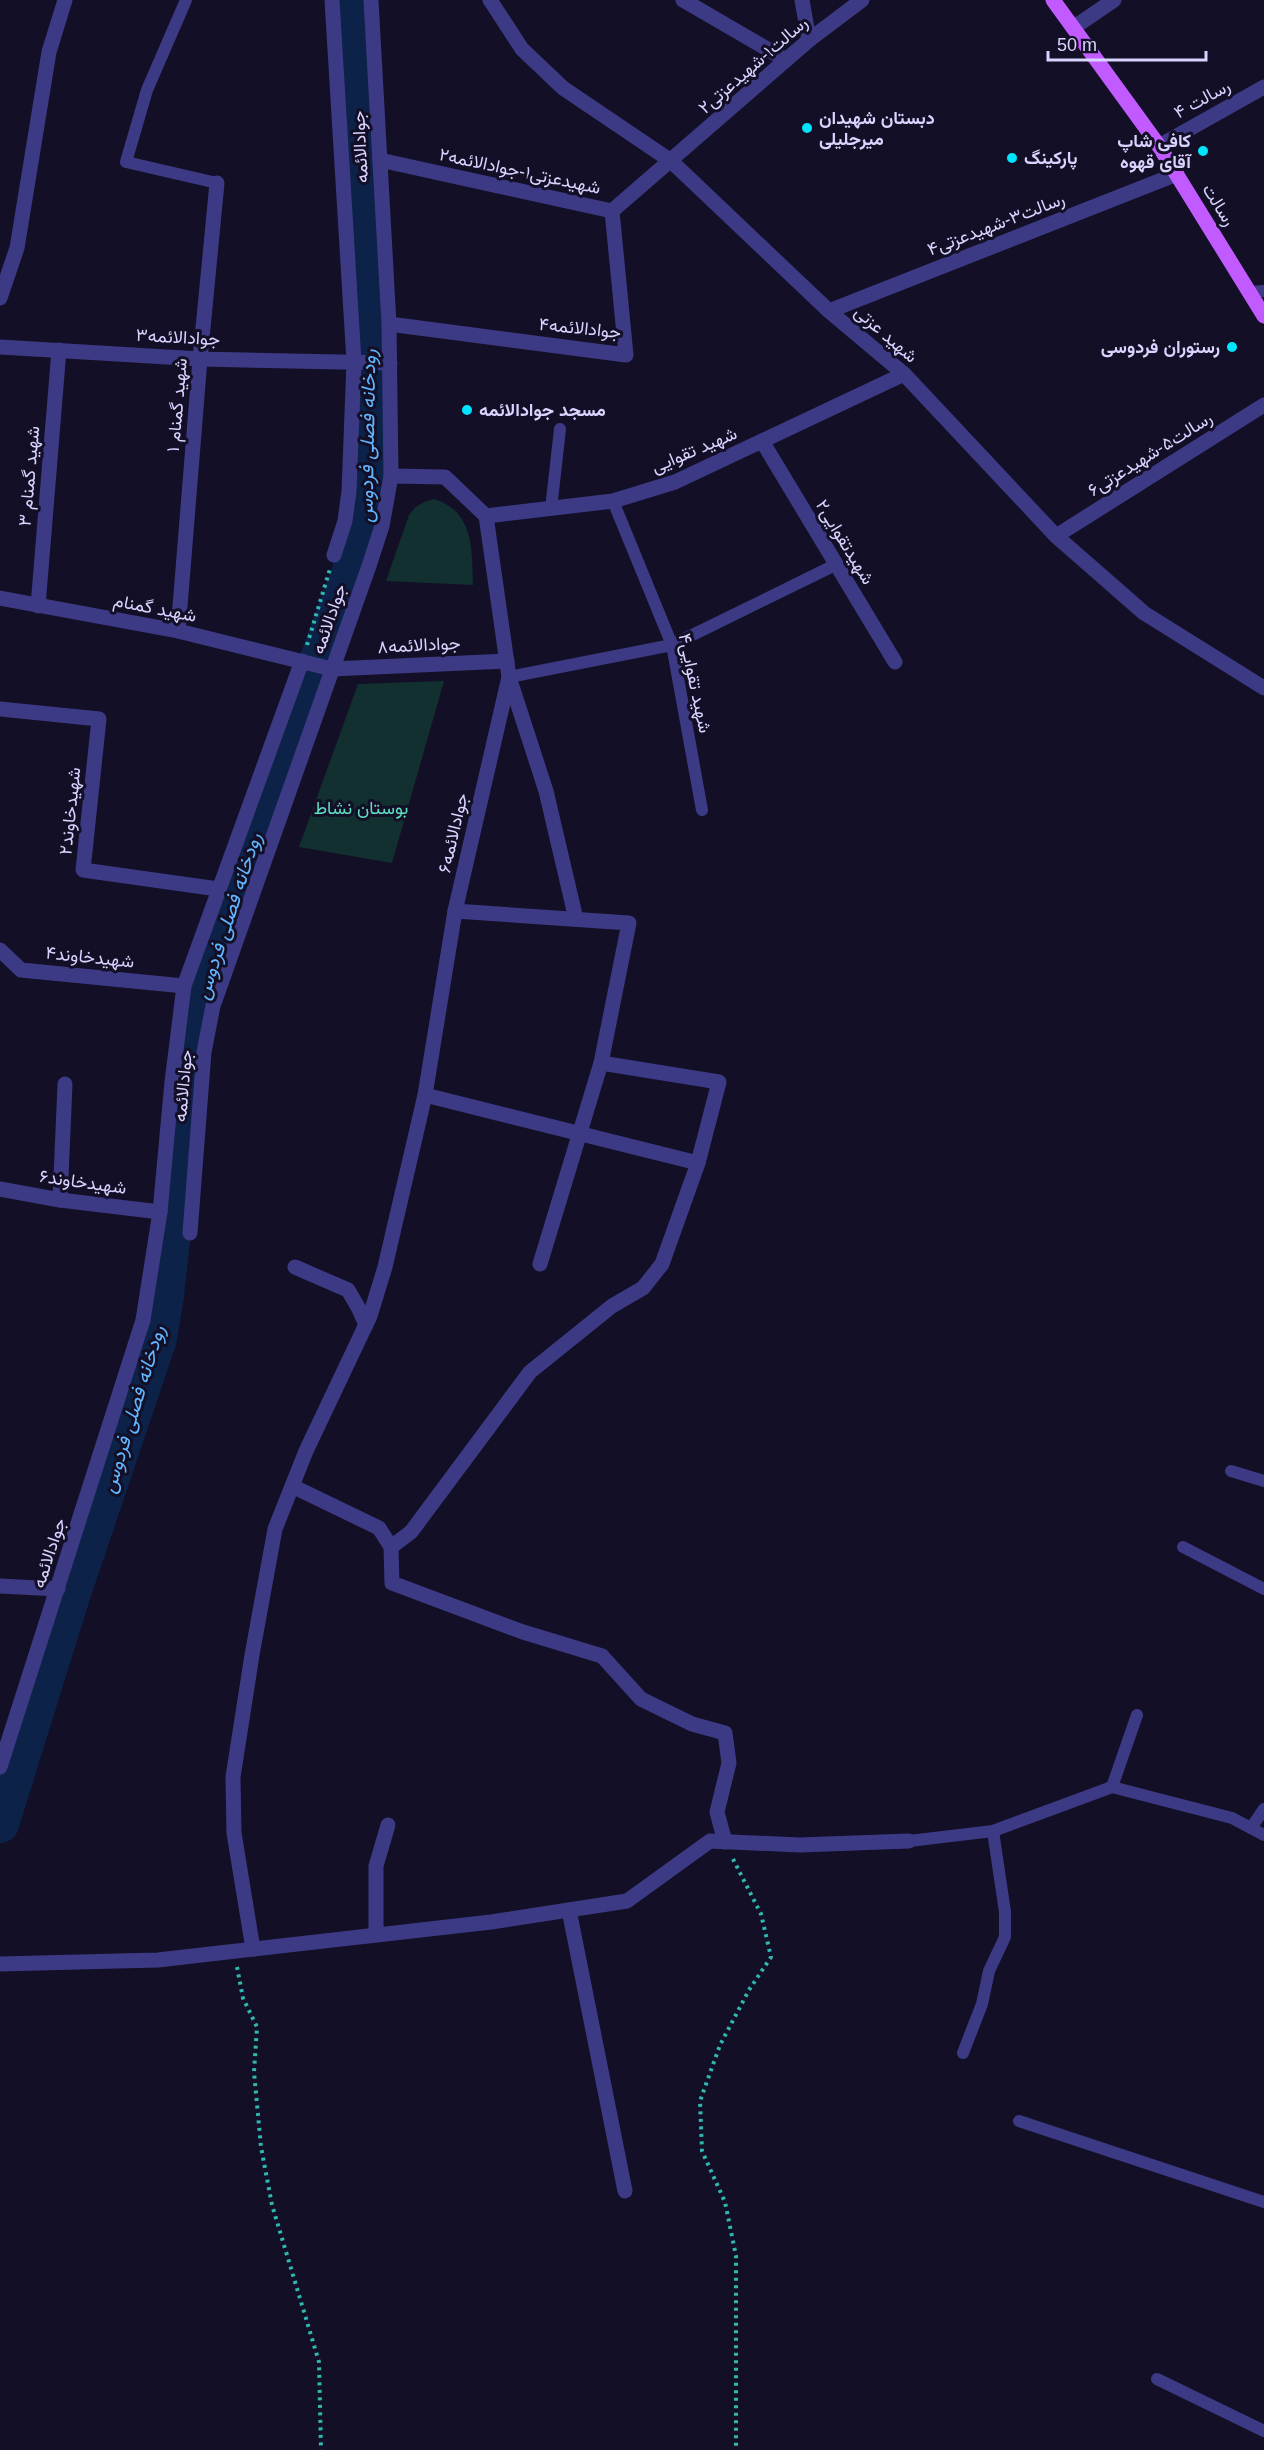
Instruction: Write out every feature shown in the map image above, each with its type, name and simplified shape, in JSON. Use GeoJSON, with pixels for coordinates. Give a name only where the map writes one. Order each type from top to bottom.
{"type":"FeatureCollection","features":[{"type":"Feature","properties":{"kind":"main road","name":"رسالت"},"geometry":{"type":"LineString","coordinates":[[1053,0],[1159,146],[1257,292],[1264,316]]}},
{"type":"Feature","properties":{"kind":"street"},"geometry":{"type":"LineString","coordinates":[[0,298],[17,249],[49,52],[65,0]]}},
{"type":"Feature","properties":{"kind":"street","name":"جوادالائمه"},"geometry":{"type":"LineString","coordinates":[[332,0],[354,362],[349,491],[345,521],[334,555]]}},
{"type":"Feature","properties":{"kind":"street","name":"جوادالائمه"},"geometry":{"type":"LineString","coordinates":[[190,1233],[204,1052],[213,1006],[382,526],[391,476],[389,324],[371,0]]}},
{"type":"Feature","properties":{"kind":"street","name":"شهید عزتی"},"geometry":{"type":"LineString","coordinates":[[490,0],[522,49],[563,88],[671,161],[829,311],[904,374],[1056,536],[1144,614],[1264,688]]}},
{"type":"Feature","properties":{"kind":"street"},"geometry":{"type":"LineString","coordinates":[[683,0],[786,60]]}},
{"type":"Feature","properties":{"kind":"street"},"geometry":{"type":"LineString","coordinates":[[802,0],[809,40]]}},
{"type":"Feature","properties":{"kind":"street","name":"رسالت۱-شهیدعزتی۲"},"geometry":{"type":"LineString","coordinates":[[671,161],[809,40],[862,0]]}},
{"type":"Feature","properties":{"kind":"street"},"geometry":{"type":"LineString","coordinates":[[1073,28],[1114,0]]}},
{"type":"Feature","properties":{"kind":"street","name":"رسالت ۴"},"geometry":{"type":"LineString","coordinates":[[1159,146],[1264,87]]}},
{"type":"Feature","properties":{"kind":"street","name":"شهیدعزتی۱-جوادالائمه۲"},"geometry":{"type":"LineString","coordinates":[[380,160],[612,211],[671,161]]}},
{"type":"Feature","properties":{"kind":"street","name":"رسالت۳-شهیدعزتی۴"},"geometry":{"type":"LineString","coordinates":[[829,311],[1177,174]]}},
{"type":"Feature","properties":{"kind":"street","name":"شهید گمنام ۱"},"geometry":{"type":"LineString","coordinates":[[178,631],[217,183]]}},
{"type":"Feature","properties":{"kind":"street","name":"جوادالائمه۴"},"geometry":{"type":"LineString","coordinates":[[389,324],[626,355],[612,211]]}},
{"type":"Feature","properties":{"kind":"street","name":"جوادالائمه۳"},"geometry":{"type":"LineString","coordinates":[[0,347],[200,359],[390,363]]}},
{"type":"Feature","properties":{"kind":"street","name":"شهید گمنام ۳"},"geometry":{"type":"LineString","coordinates":[[38,606],[60,350]]}},
{"type":"Feature","properties":{"kind":"street","name":"شهید تقوایی"},"geometry":{"type":"LineString","coordinates":[[486,516],[613,501],[675,482],[904,374]]}},
{"type":"Feature","properties":{"kind":"street","name":"رسالت۵-شهیدعزتی۶"},"geometry":{"type":"LineString","coordinates":[[1056,536],[1264,405]]}},
{"type":"Feature","properties":{"kind":"street","name":"شهیدتقوایی۲"},"geometry":{"type":"LineString","coordinates":[[762,441],[895,662]]}},
{"type":"Feature","properties":{"kind":"street"},"geometry":{"type":"LineString","coordinates":[[391,476],[445,477],[486,516]]}},
{"type":"Feature","properties":{"kind":"street","name":"جوادالائمه۶"},"geometry":{"type":"LineString","coordinates":[[253,1949],[234,1833],[233,1777],[275,1529],[306,1451],[366,1325],[385,1267],[425,1095],[455,910],[509,677],[486,516]]}},
{"type":"Feature","properties":{"kind":"street","name":"شهید گمنام"},"geometry":{"type":"LineString","coordinates":[[0,598],[178,631],[332,669]]}},
{"type":"Feature","properties":{"kind":"street","name":"جوادالائمه"},"geometry":{"type":"LineString","coordinates":[[0,1767],[143,1320],[160,1212],[184,986],[302,661]]}},
{"type":"Feature","properties":{"kind":"street","name":"جوادالائمه۸"},"geometry":{"type":"LineString","coordinates":[[332,669],[507,661]]}},
{"type":"Feature","properties":{"kind":"street"},"geometry":{"type":"LineString","coordinates":[[509,677],[546,791],[576,919]]}},
{"type":"Feature","properties":{"kind":"street","name":"شهیدخاوند۲"},"geometry":{"type":"LineString","coordinates":[[0,710],[99,719],[83,870],[218,889]]}},
{"type":"Feature","properties":{"kind":"street"},"geometry":{"type":"LineString","coordinates":[[455,910],[629,923],[602,1063],[540,1264]]}},
{"type":"Feature","properties":{"kind":"street","name":"شهیدخاوند۴"},"geometry":{"type":"LineString","coordinates":[[0,950],[21,970],[184,986]]}},
{"type":"Feature","properties":{"kind":"street"},"geometry":{"type":"LineString","coordinates":[[391,1546],[411,1532],[530,1372],[612,1306],[643,1288],[662,1264],[698,1163],[719,1082],[602,1063]]}},
{"type":"Feature","properties":{"kind":"street"},"geometry":{"type":"LineString","coordinates":[[60,1200],[65,1084]]}},
{"type":"Feature","properties":{"kind":"street"},"geometry":{"type":"LineString","coordinates":[[425,1095],[698,1163]]}},
{"type":"Feature","properties":{"kind":"street","name":"شهیدخاوند۶"},"geometry":{"type":"LineString","coordinates":[[1,1191],[160,1212]]}},
{"type":"Feature","properties":{"kind":"street"},"geometry":{"type":"LineString","coordinates":[[295,1267],[348,1290],[366,1325]]}},
{"type":"Feature","properties":{"kind":"street"},"geometry":{"type":"LineString","coordinates":[[292,1486],[378,1528],[391,1546],[392,1583],[523,1632],[602,1656],[641,1699],[692,1724],[725,1733],[729,1763],[717,1812],[725,1842]]}},
{"type":"Feature","properties":{"kind":"street"},"geometry":{"type":"LineString","coordinates":[[0,1586],[58,1588]]}},
{"type":"Feature","properties":{"kind":"street"},"geometry":{"type":"LineString","coordinates":[[376,1935],[376,1866],[388,1825]]}},
{"type":"Feature","properties":{"kind":"street"},"geometry":{"type":"LineString","coordinates":[[0,1964],[158,1960],[491,1922],[627,1901],[710,1841],[800,1845],[909,1841]]}},
{"type":"Feature","properties":{"kind":"street"},"geometry":{"type":"LineString","coordinates":[[569,1910],[624,2191]]}},
{"type":"Feature","properties":{"kind":"lane"},"geometry":{"type":"LineString","coordinates":[[186,0],[147,90],[126,162],[217,183]]}},
{"type":"Feature","properties":{"kind":"lane"},"geometry":{"type":"LineString","coordinates":[[551,509],[560,429]]}},
{"type":"Feature","properties":{"kind":"lane","name":"شهید تقوایی۴"},"geometry":{"type":"LineString","coordinates":[[613,501],[672,645],[702,810]]}},
{"type":"Feature","properties":{"kind":"lane"},"geometry":{"type":"LineString","coordinates":[[509,677],[672,645],[835,565]]}},
{"type":"Feature","properties":{"kind":"lane"},"geometry":{"type":"LineString","coordinates":[[1231,1471],[1264,1481]]}},
{"type":"Feature","properties":{"kind":"lane"},"geometry":{"type":"LineString","coordinates":[[1182,1547],[1264,1589]]}},
{"type":"Feature","properties":{"kind":"lane"},"geometry":{"type":"LineString","coordinates":[[1112,1787],[1137,1715]]}},
{"type":"Feature","properties":{"kind":"lane"},"geometry":{"type":"LineString","coordinates":[[909,1841],[993,1831],[1112,1787],[1232,1818],[1264,1835]]}},
{"type":"Feature","properties":{"kind":"lane"},"geometry":{"type":"LineString","coordinates":[[1251,1828],[1264,1809]]}},
{"type":"Feature","properties":{"kind":"lane"},"geometry":{"type":"LineString","coordinates":[[963,2053],[982,2004],[989,1971],[1005,1937],[1005,1912],[993,1831]]}},
{"type":"Feature","properties":{"kind":"lane"},"geometry":{"type":"LineString","coordinates":[[1019,2121],[1264,2202]]}},
{"type":"Feature","properties":{"kind":"lane"},"geometry":{"type":"LineString","coordinates":[[1157,2379],[1264,2431]]}},
{"type":"Feature","properties":{"kind":"path"},"geometry":{"type":"LineString","coordinates":[[302,661],[334,555]]}},
{"type":"Feature","properties":{"kind":"path"},"geometry":{"type":"LineString","coordinates":[[725,1842],[760,1914],[771,1957],[749,1990],[720,2044],[699,2101],[702,2151],[725,2202],[736,2256],[736,2450]]}},
{"type":"Feature","properties":{"kind":"path"},"geometry":{"type":"LineString","coordinates":[[234,1951],[243,1998],[257,2027],[254,2072],[261,2147],[270,2193],[319,2362],[321,2450]]}},
{"type":"Feature","properties":{"kind":"green space"},"geometry":{"type":"Polygon","coordinates":[[[434,499],[447,505],[464,522],[471,546],[473,585],[386,581],[409,515],[420,504],[434,499]]]}},
{"type":"Feature","properties":{"kind":"green space","name":"بوستان نشاط"},"geometry":{"type":"Polygon","coordinates":[[[444,681],[392,863],[299,847],[358,684],[444,681]]]}},
{"type":"Feature","properties":{"kind":"waterway","name":"رودخانه فصلی فردوس"},"geometry":{"type":"LineString","coordinates":[[0,1824],[72,1593],[158,1339],[165,1296],[195,1016],[231,900],[368,524],[371,495],[370,374],[350,0]]}},
{"type":"Feature","properties":{"kind":"place","name":"دبستان شهیدان میرجلیلی"},"geometry":{"type":"Point","coordinates":[807,128]}},
{"type":"Feature","properties":{"kind":"place","name":"کافی شاپ آقای‌ قهوه"},"geometry":{"type":"Point","coordinates":[1203,151]}},
{"type":"Feature","properties":{"kind":"place","name":"پارکینگ"},"geometry":{"type":"Point","coordinates":[1012,158]}},
{"type":"Feature","properties":{"kind":"place","name":"رستوران فردوسی"},"geometry":{"type":"Point","coordinates":[1232,347]}},
{"type":"Feature","properties":{"kind":"place","name":"مسجد جوادالائمه"},"geometry":{"type":"Point","coordinates":[467,410]}}]}
